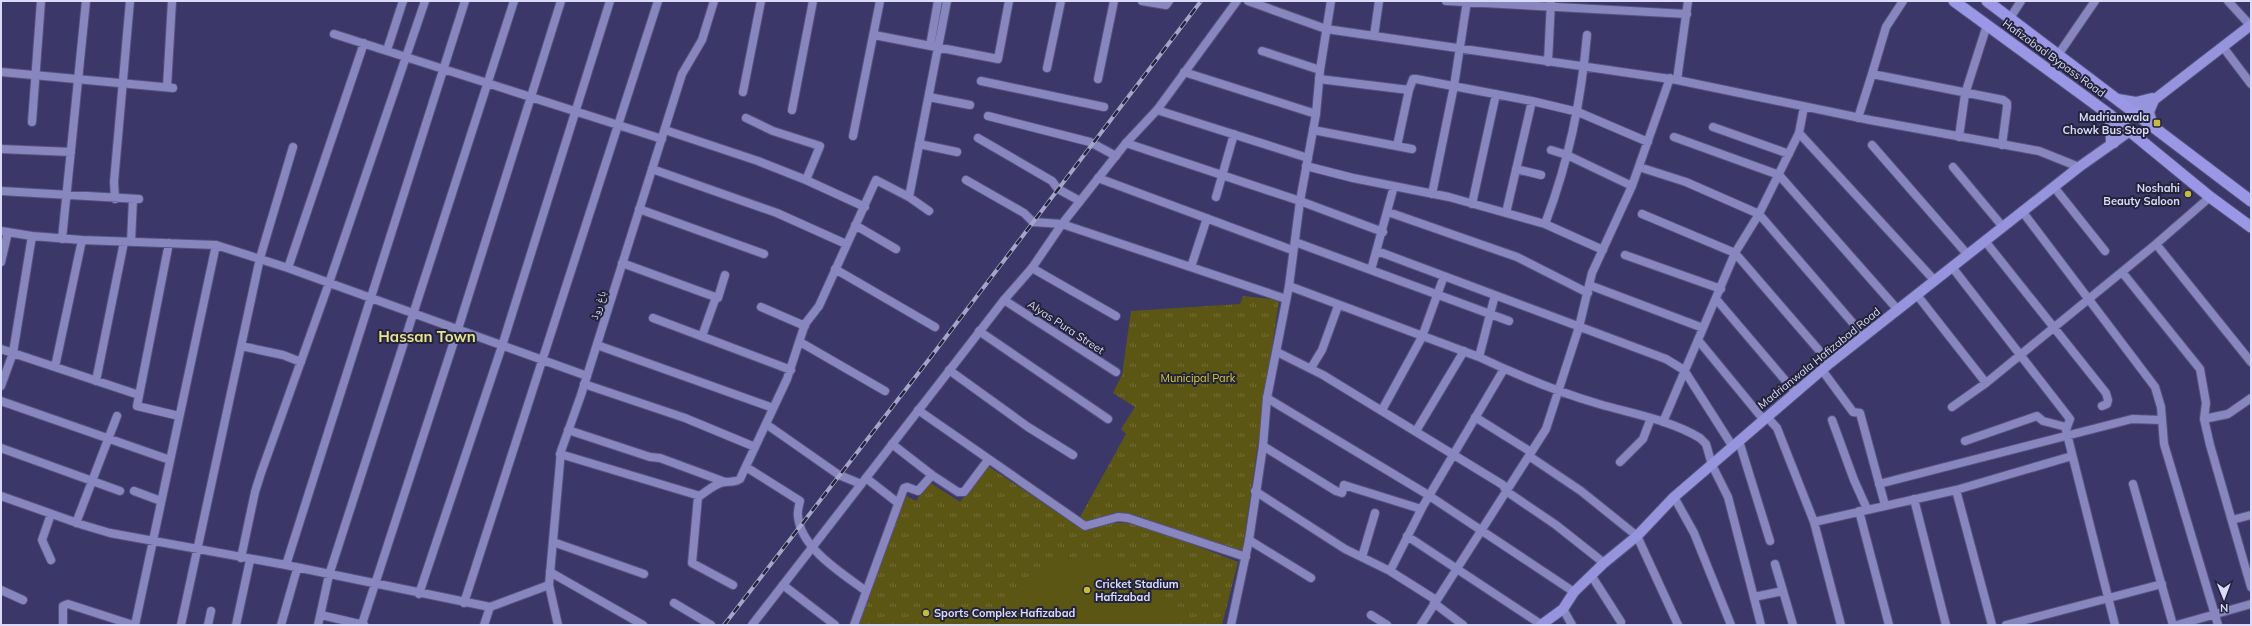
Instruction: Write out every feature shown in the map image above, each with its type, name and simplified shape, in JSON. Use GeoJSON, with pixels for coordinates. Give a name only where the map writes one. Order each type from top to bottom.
{"type":"FeatureCollection","features":[{"type":"Feature","properties":{"kind":"highway","name":"Hafizabad Bypass Road"},"geometry":{"type":"LineString","coordinates":[[1954,1],[2135,134],[2210,197],[2251,227]]}},
{"type":"Feature","properties":{"kind":"highway","name":"Hafizabad Bypass Road"},"geometry":{"type":"LineString","coordinates":[[1987,1],[2137,113],[2251,201]]}},
{"type":"Feature","properties":{"kind":"highway"},"geometry":{"type":"LineString","coordinates":[[2231,186],[2251,208]]}},
{"type":"Feature","properties":{"kind":"highway"},"geometry":{"type":"LineString","coordinates":[[2219,204],[2251,218]]}},
{"type":"Feature","properties":{"kind":"main road"},"geometry":{"type":"LineString","coordinates":[[2137,113],[2251,25]]}},
{"type":"Feature","properties":{"kind":"main road"},"geometry":{"type":"LineString","coordinates":[[2118,99],[2136,102],[2156,97]]}},
{"type":"Feature","properties":{"kind":"main road"},"geometry":{"type":"LineString","coordinates":[[2154,126],[2149,112],[2150,107],[2156,97]]}},
{"type":"Feature","properties":{"kind":"main road"},"geometry":{"type":"LineString","coordinates":[[2110,115],[2111,144]]}},
{"type":"Feature","properties":{"kind":"main road","name":"Madrianwala Hafizabad Road"},"geometry":{"type":"LineString","coordinates":[[1542,625],[1563,609],[1574,592],[1604,563],[1637,536],[1674,497],[1826,367],[1967,254],[2079,167],[2111,144],[2135,134]]}},
{"type":"Feature","properties":{"kind":"street"},"geometry":{"type":"LineString","coordinates":[[32,122],[41,1]]}},
{"type":"Feature","properties":{"kind":"street"},"geometry":{"type":"LineString","coordinates":[[62,239],[86,1]]}},
{"type":"Feature","properties":{"kind":"street"},"geometry":{"type":"LineString","coordinates":[[115,199],[114,182],[124,83],[130,1]]}},
{"type":"Feature","properties":{"kind":"street"},"geometry":{"type":"LineString","coordinates":[[1,72],[79,78],[170,88],[172,1]]}},
{"type":"Feature","properties":{"kind":"street"},"geometry":{"type":"LineString","coordinates":[[386,50],[403,1]]}},
{"type":"Feature","properties":{"kind":"street"},"geometry":{"type":"LineString","coordinates":[[241,558],[255,492],[329,283],[424,1]]}},
{"type":"Feature","properties":{"kind":"street"},"geometry":{"type":"LineString","coordinates":[[286,565],[465,1]]}},
{"type":"Feature","properties":{"kind":"street"},"geometry":{"type":"LineString","coordinates":[[318,625],[329,575],[415,313],[514,1]]}},
{"type":"Feature","properties":{"kind":"street"},"geometry":{"type":"LineString","coordinates":[[321,615],[363,625],[374,585],[458,329],[561,1]]}},
{"type":"Feature","properties":{"kind":"street"},"geometry":{"type":"LineString","coordinates":[[419,594],[502,346],[610,1]]}},
{"type":"Feature","properties":{"kind":"street"},"geometry":{"type":"LineString","coordinates":[[464,602],[617,124],[658,1]]}},
{"type":"Feature","properties":{"kind":"street","name":"باغ روڈ"},"geometry":{"type":"LineString","coordinates":[[558,625],[549,585],[560,454],[586,380],[682,74],[702,40],[714,1]]}},
{"type":"Feature","properties":{"kind":"street"},"geometry":{"type":"LineString","coordinates":[[743,92],[760,1]]}},
{"type":"Feature","properties":{"kind":"street"},"geometry":{"type":"LineString","coordinates":[[792,110],[813,1]]}},
{"type":"Feature","properties":{"kind":"street"},"geometry":{"type":"LineString","coordinates":[[853,136],[880,1]]}},
{"type":"Feature","properties":{"kind":"street"},"geometry":{"type":"LineString","coordinates":[[930,46],[938,1]]}},
{"type":"Feature","properties":{"kind":"street"},"geometry":{"type":"LineString","coordinates":[[909,197],[947,1]]}},
{"type":"Feature","properties":{"kind":"street"},"geometry":{"type":"LineString","coordinates":[[874,35],[998,59],[1009,1]]}},
{"type":"Feature","properties":{"kind":"street"},"geometry":{"type":"LineString","coordinates":[[1047,68],[1061,1]]}},
{"type":"Feature","properties":{"kind":"street"},"geometry":{"type":"LineString","coordinates":[[1098,79],[1114,1]]}},
{"type":"Feature","properties":{"kind":"street"},"geometry":{"type":"LineString","coordinates":[[1142,1],[1167,3]]}},
{"type":"Feature","properties":{"kind":"street"},"geometry":{"type":"LineString","coordinates":[[755,624],[812,546],[979,331],[1032,268],[1062,224],[1126,143],[1157,110],[1237,1]]}},
{"type":"Feature","properties":{"kind":"street"},"geometry":{"type":"LineString","coordinates":[[1248,1],[1326,29],[1673,79],[1858,118],[2040,151],[2079,167]]}},
{"type":"Feature","properties":{"kind":"street"},"geometry":{"type":"LineString","coordinates":[[1232,625],[1249,540],[1255,491],[1263,446],[1267,398],[1289,286],[1300,201],[1316,114],[1320,70],[1331,1]]}},
{"type":"Feature","properties":{"kind":"street"},"geometry":{"type":"LineString","coordinates":[[1374,36],[1379,1]]}},
{"type":"Feature","properties":{"kind":"street"},"geometry":{"type":"LineString","coordinates":[[1446,1],[1551,4],[1687,14]]}},
{"type":"Feature","properties":{"kind":"street"},"geometry":{"type":"LineString","coordinates":[[1420,625],[1546,429],[1579,327],[1592,273],[1632,186],[1673,79],[1687,14],[1688,1]]}},
{"type":"Feature","properties":{"kind":"street"},"geometry":{"type":"LineString","coordinates":[[1858,118],[1886,27],[1903,1]]}},
{"type":"Feature","properties":{"kind":"street"},"geometry":{"type":"LineString","coordinates":[[2010,18],[2022,1]]}},
{"type":"Feature","properties":{"kind":"street"},"geometry":{"type":"LineString","coordinates":[[2058,55],[2095,1]]}},
{"type":"Feature","properties":{"kind":"street"},"geometry":{"type":"LineString","coordinates":[[2228,1],[2251,25]]}},
{"type":"Feature","properties":{"kind":"street"},"geometry":{"type":"LineString","coordinates":[[1432,194],[1461,49],[1467,2]]}},
{"type":"Feature","properties":{"kind":"street"},"geometry":{"type":"LineString","coordinates":[[1548,62],[1551,4]]}},
{"type":"Feature","properties":{"kind":"street"},"geometry":{"type":"LineString","coordinates":[[1959,137],[1965,94],[1987,25]]}},
{"type":"Feature","properties":{"kind":"street"},"geometry":{"type":"LineString","coordinates":[[334,34],[662,139]]}},
{"type":"Feature","properties":{"kind":"street"},"geometry":{"type":"LineString","coordinates":[[1545,224],[1561,181],[1578,112],[1587,35]]}},
{"type":"Feature","properties":{"kind":"street"},"geometry":{"type":"LineString","coordinates":[[288,268],[364,43]]}},
{"type":"Feature","properties":{"kind":"street"},"geometry":{"type":"LineString","coordinates":[[2223,47],[2251,84]]}},
{"type":"Feature","properties":{"kind":"street"},"geometry":{"type":"LineString","coordinates":[[1262,51],[1320,70]]}},
{"type":"Feature","properties":{"kind":"street"},"geometry":{"type":"LineString","coordinates":[[1184,72],[1316,114]]}},
{"type":"Feature","properties":{"kind":"street"},"geometry":{"type":"LineString","coordinates":[[1872,74],[1965,94],[2003,100],[2007,103],[2002,145]]}},
{"type":"Feature","properties":{"kind":"street"},"geometry":{"type":"LineString","coordinates":[[1319,79],[1409,90]]}},
{"type":"Feature","properties":{"kind":"street"},"geometry":{"type":"LineString","coordinates":[[1397,146],[1409,90],[1413,79],[1532,101],[1578,112],[1648,142]]}},
{"type":"Feature","properties":{"kind":"street"},"geometry":{"type":"LineString","coordinates":[[981,81],[1104,107]]}},
{"type":"Feature","properties":{"kind":"street"},"geometry":{"type":"LineString","coordinates":[[1472,204],[1496,94]]}},
{"type":"Feature","properties":{"kind":"street"},"geometry":{"type":"LineString","coordinates":[[929,98],[970,106]]}},
{"type":"Feature","properties":{"kind":"street"},"geometry":{"type":"LineString","coordinates":[[1506,213],[1532,101]]}},
{"type":"Feature","properties":{"kind":"street"},"geometry":{"type":"LineString","coordinates":[[1663,422],[1735,253],[1759,214],[1799,133],[1804,107]]}},
{"type":"Feature","properties":{"kind":"street"},"geometry":{"type":"LineString","coordinates":[[1157,110],[1234,134],[1353,178],[1432,194],[1545,224],[1603,250]]}},
{"type":"Feature","properties":{"kind":"street"},"geometry":{"type":"LineString","coordinates":[[988,116],[1090,142],[1116,156]]}},
{"type":"Feature","properties":{"kind":"street"},"geometry":{"type":"LineString","coordinates":[[746,118],[773,131],[820,146],[806,180]]}},
{"type":"Feature","properties":{"kind":"street"},"geometry":{"type":"LineString","coordinates":[[1713,127],[1789,154]]}},
{"type":"Feature","properties":{"kind":"street"},"geometry":{"type":"LineString","coordinates":[[665,130],[758,161],[806,180],[865,207]]}},
{"type":"Feature","properties":{"kind":"street"},"geometry":{"type":"LineString","coordinates":[[1313,130],[1412,149]]}},
{"type":"Feature","properties":{"kind":"street"},"geometry":{"type":"LineString","coordinates":[[1799,133],[1808,140],[1935,281]]}},
{"type":"Feature","properties":{"kind":"street"},"geometry":{"type":"LineString","coordinates":[[1216,197],[1234,134]]}},
{"type":"Feature","properties":{"kind":"street"},"geometry":{"type":"LineString","coordinates":[[1674,137],[1779,175],[1898,310]]}},
{"type":"Feature","properties":{"kind":"street"},"geometry":{"type":"LineString","coordinates":[[978,138],[1052,181],[1058,189],[1080,201]]}},
{"type":"Feature","properties":{"kind":"street"},"geometry":{"type":"LineString","coordinates":[[1126,143],[1300,201],[1383,232]]}},
{"type":"Feature","properties":{"kind":"street"},"geometry":{"type":"LineString","coordinates":[[919,144],[957,152]]}},
{"type":"Feature","properties":{"kind":"street"},"geometry":{"type":"LineString","coordinates":[[1872,145],[1967,254]]}},
{"type":"Feature","properties":{"kind":"street"},"geometry":{"type":"LineString","coordinates":[[181,625],[260,258],[293,147]]}},
{"type":"Feature","properties":{"kind":"street"},"geometry":{"type":"LineString","coordinates":[[1,149],[71,152]]}},
{"type":"Feature","properties":{"kind":"street"},"geometry":{"type":"LineString","coordinates":[[1551,150],[1567,155],[1632,186]]}},
{"type":"Feature","properties":{"kind":"street"},"geometry":{"type":"LineString","coordinates":[[1639,167],[1686,182],[1759,214],[1864,336]]}},
{"type":"Feature","properties":{"kind":"street"},"geometry":{"type":"LineString","coordinates":[[1953,167],[2003,227]]}},
{"type":"Feature","properties":{"kind":"street"},"geometry":{"type":"LineString","coordinates":[[652,169],[777,213],[846,244]]}},
{"type":"Feature","properties":{"kind":"street"},"geometry":{"type":"LineString","coordinates":[[1516,169],[1541,175]]}},
{"type":"Feature","properties":{"kind":"street"},"geometry":{"type":"LineString","coordinates":[[1098,178],[1207,218],[1371,270],[1509,321]]}},
{"type":"Feature","properties":{"kind":"street"},"geometry":{"type":"LineString","coordinates":[[568,430],[650,457],[660,458],[725,482],[736,482],[740,479],[746,467],[791,370],[805,326],[818,306],[855,225],[865,207],[876,180],[909,197],[928,211]]}},
{"type":"Feature","properties":{"kind":"street"},"geometry":{"type":"LineString","coordinates":[[966,180],[1024,213],[1033,222],[1062,224],[1286,299]]}},
{"type":"Feature","properties":{"kind":"street"},"geometry":{"type":"LineString","coordinates":[[1371,270],[1383,232],[1394,186]]}},
{"type":"Feature","properties":{"kind":"street"},"geometry":{"type":"LineString","coordinates":[[2054,187],[2105,251]]}},
{"type":"Feature","properties":{"kind":"street"},"geometry":{"type":"LineString","coordinates":[[1,192],[136,199],[128,242],[96,381]]}},
{"type":"Feature","properties":{"kind":"street"},"geometry":{"type":"LineString","coordinates":[[1952,407],[1986,382],[2020,353],[2089,299],[2210,197]]}},
{"type":"Feature","properties":{"kind":"street"},"geometry":{"type":"LineString","coordinates":[[640,209],[764,254]]}},
{"type":"Feature","properties":{"kind":"street"},"geometry":{"type":"LineString","coordinates":[[2022,211],[2156,387],[2160,397],[2164,444],[2218,625]]}},
{"type":"Feature","properties":{"kind":"street"},"geometry":{"type":"LineString","coordinates":[[1388,212],[1517,257],[1588,289],[1703,328]]}},
{"type":"Feature","properties":{"kind":"street"},"geometry":{"type":"LineString","coordinates":[[1642,214],[1735,253],[1826,367],[1853,412],[1860,413],[1885,505]]}},
{"type":"Feature","properties":{"kind":"street"},"geometry":{"type":"LineString","coordinates":[[1191,267],[1207,218]]}},
{"type":"Feature","properties":{"kind":"street"},"geometry":{"type":"LineString","coordinates":[[855,225],[896,249]]}},
{"type":"Feature","properties":{"kind":"street"},"geometry":{"type":"LineString","coordinates":[[1,262],[4,231],[62,239],[216,245],[260,258],[458,329],[542,361],[755,447]]}},
{"type":"Feature","properties":{"kind":"street"},"geometry":{"type":"LineString","coordinates":[[1,386],[13,353],[32,236]]}},
{"type":"Feature","properties":{"kind":"street"},"geometry":{"type":"LineString","coordinates":[[55,367],[82,240]]}},
{"type":"Feature","properties":{"kind":"street"},"geometry":{"type":"LineString","coordinates":[[1985,241],[2106,393],[2108,400],[2107,404],[2102,406]]}},
{"type":"Feature","properties":{"kind":"street"},"geometry":{"type":"LineString","coordinates":[[169,243],[137,406],[179,416]]}},
{"type":"Feature","properties":{"kind":"street"},"geometry":{"type":"LineString","coordinates":[[2156,244],[2251,362]]}},
{"type":"Feature","properties":{"kind":"street"},"geometry":{"type":"LineString","coordinates":[[63,625],[63,606],[68,604],[134,625],[216,245]]}},
{"type":"Feature","properties":{"kind":"street"},"geometry":{"type":"LineString","coordinates":[[1377,252],[1666,359],[1684,370],[1736,444],[1770,541]]}},
{"type":"Feature","properties":{"kind":"street"},"geometry":{"type":"LineString","coordinates":[[1625,255],[1720,289]]}},
{"type":"Feature","properties":{"kind":"street"},"geometry":{"type":"LineString","coordinates":[[622,263],[716,297]]}},
{"type":"Feature","properties":{"kind":"street"},"geometry":{"type":"LineString","coordinates":[[1952,267],[2069,417],[2070,423],[2066,431],[2115,625]]}},
{"type":"Feature","properties":{"kind":"street"},"geometry":{"type":"LineString","coordinates":[[1032,268],[1116,316]]}},
{"type":"Feature","properties":{"kind":"street"},"geometry":{"type":"LineString","coordinates":[[835,269],[935,327]]}},
{"type":"Feature","properties":{"kind":"street"},"geometry":{"type":"LineString","coordinates":[[2122,272],[2200,369],[2206,402],[2204,419],[2232,520],[2248,562],[2251,587]]}},
{"type":"Feature","properties":{"kind":"street"},"geometry":{"type":"LineString","coordinates":[[702,336],[716,297],[718,298],[725,275]]}},
{"type":"Feature","properties":{"kind":"street"},"geometry":{"type":"LineString","coordinates":[[1382,410],[1422,337],[1444,276]]}},
{"type":"Feature","properties":{"kind":"street"},"geometry":{"type":"LineString","coordinates":[[1289,286],[1338,306],[1464,351],[1597,404],[1651,418],[1700,438],[1706,444],[1712,465],[1728,498],[1761,625]]}},
{"type":"Feature","properties":{"kind":"street"},"geometry":{"type":"LineString","coordinates":[[1917,294],[1986,382]]}},
{"type":"Feature","properties":{"kind":"street"},"geometry":{"type":"LineString","coordinates":[[1479,357],[1495,295]]}},
{"type":"Feature","properties":{"kind":"street"},"geometry":{"type":"LineString","coordinates":[[1716,299],[1796,392]]}},
{"type":"Feature","properties":{"kind":"street","name":"Alyas Pura Street"},"geometry":{"type":"LineString","coordinates":[[1004,300],[1116,372]]}},
{"type":"Feature","properties":{"kind":"street"},"geometry":{"type":"LineString","coordinates":[[1311,368],[1322,350],[1338,306]]}},
{"type":"Feature","properties":{"kind":"street"},"geometry":{"type":"LineString","coordinates":[[761,307],[805,326]]}},
{"type":"Feature","properties":{"kind":"street"},"geometry":{"type":"LineString","coordinates":[[653,318],[791,370]]}},
{"type":"Feature","properties":{"kind":"street"},"geometry":{"type":"LineString","coordinates":[[979,331],[1108,419]]}},
{"type":"Feature","properties":{"kind":"street"},"geometry":{"type":"LineString","coordinates":[[1698,340],[1765,418],[1776,428],[1814,522],[1841,625]]}},
{"type":"Feature","properties":{"kind":"street"},"geometry":{"type":"LineString","coordinates":[[800,342],[885,391]]}},
{"type":"Feature","properties":{"kind":"street"},"geometry":{"type":"LineString","coordinates":[[597,345],[773,408]]}},
{"type":"Feature","properties":{"kind":"street"},"geometry":{"type":"LineString","coordinates":[[241,346],[283,355],[301,362]]}},
{"type":"Feature","properties":{"kind":"street"},"geometry":{"type":"LineString","coordinates":[[1,349],[139,395]]}},
{"type":"Feature","properties":{"kind":"street"},"geometry":{"type":"LineString","coordinates":[[1416,431],[1464,351]]}},
{"type":"Feature","properties":{"kind":"street"},"geometry":{"type":"LineString","coordinates":[[1277,352],[1311,368],[1503,485],[1506,491],[1556,525],[1604,563]]}},
{"type":"Feature","properties":{"kind":"street"},"geometry":{"type":"LineString","coordinates":[[1390,570],[1421,509],[1430,497],[1504,368]]}},
{"type":"Feature","properties":{"kind":"street"},"geometry":{"type":"LineString","coordinates":[[949,370],[1028,427],[1074,454]]}},
{"type":"Feature","properties":{"kind":"street"},"geometry":{"type":"LineString","coordinates":[[1267,398],[1430,497],[1574,592]]}},
{"type":"Feature","properties":{"kind":"street"},"geometry":{"type":"LineString","coordinates":[[2204,419],[2228,414],[2251,398]]}},
{"type":"Feature","properties":{"kind":"street"},"geometry":{"type":"LineString","coordinates":[[1,400],[170,460]]}},
{"type":"Feature","properties":{"kind":"street"},"geometry":{"type":"LineString","coordinates":[[918,410],[1085,526],[1118,517],[1128,518],[1246,557]]}},
{"type":"Feature","properties":{"kind":"street"},"geometry":{"type":"LineString","coordinates":[[76,523],[91,480],[117,416]]}},
{"type":"Feature","properties":{"kind":"street"},"geometry":{"type":"LineString","coordinates":[[1965,441],[2037,416],[2043,421],[2066,431]]}},
{"type":"Feature","properties":{"kind":"street"},"geometry":{"type":"LineString","coordinates":[[1475,417],[1581,491],[1637,536],[1678,625]]}},
{"type":"Feature","properties":{"kind":"street"},"geometry":{"type":"LineString","coordinates":[[1620,462],[1643,439],[1651,418]]}},
{"type":"Feature","properties":{"kind":"street"},"geometry":{"type":"LineString","coordinates":[[1879,484],[1962,464],[2066,431],[2132,419],[2162,420]]}},
{"type":"Feature","properties":{"kind":"street"},"geometry":{"type":"LineString","coordinates":[[1832,420],[1854,480],[1863,510],[1889,625]]}},
{"type":"Feature","properties":{"kind":"street"},"geometry":{"type":"LineString","coordinates":[[766,424],[840,475],[863,481],[898,503]]}},
{"type":"Feature","properties":{"kind":"street"},"geometry":{"type":"LineString","coordinates":[[892,444],[932,475],[958,492],[964,492],[988,460]]}},
{"type":"Feature","properties":{"kind":"street"},"geometry":{"type":"LineString","coordinates":[[1263,446],[1336,491],[1342,493],[1344,485],[1421,509]]}},
{"type":"Feature","properties":{"kind":"street"},"geometry":{"type":"LineString","coordinates":[[1,448],[120,491]]}},
{"type":"Feature","properties":{"kind":"street"},"geometry":{"type":"LineString","coordinates":[[560,454],[700,496]]}},
{"type":"Feature","properties":{"kind":"street"},"geometry":{"type":"LineString","coordinates":[[1814,522],[1956,490],[2072,456]]}},
{"type":"Feature","properties":{"kind":"street"},"geometry":{"type":"LineString","coordinates":[[746,467],[800,501],[797,515],[800,527],[812,546],[820,556],[866,591]]}},
{"type":"Feature","properties":{"kind":"street"},"geometry":{"type":"LineString","coordinates":[[854,625],[904,488],[907,487],[918,491],[932,475]]}},
{"type":"Feature","properties":{"kind":"street"},"geometry":{"type":"LineString","coordinates":[[725,482],[698,497],[692,563],[733,585]]}},
{"type":"Feature","properties":{"kind":"street"},"geometry":{"type":"LineString","coordinates":[[2133,484],[2174,625]]}},
{"type":"Feature","properties":{"kind":"street"},"geometry":{"type":"LineString","coordinates":[[1956,490],[1992,625]]}},
{"type":"Feature","properties":{"kind":"street"},"geometry":{"type":"LineString","coordinates":[[1255,491],[1344,549],[1390,570],[1435,602],[1462,625]]}},
{"type":"Feature","properties":{"kind":"street"},"geometry":{"type":"LineString","coordinates":[[134,492],[161,501]]}},
{"type":"Feature","properties":{"kind":"street"},"geometry":{"type":"LineString","coordinates":[[1,496],[76,523],[110,532],[250,560],[286,565],[297,569],[374,585],[490,607],[549,585]]}},
{"type":"Feature","properties":{"kind":"street"},"geometry":{"type":"LineString","coordinates":[[1674,497],[1694,533],[1732,625]]}},
{"type":"Feature","properties":{"kind":"street"},"geometry":{"type":"LineString","coordinates":[[1914,499],[1946,625]]}},
{"type":"Feature","properties":{"kind":"street"},"geometry":{"type":"LineString","coordinates":[[1362,557],[1375,513]]}},
{"type":"Feature","properties":{"kind":"street"},"geometry":{"type":"LineString","coordinates":[[51,514],[42,540],[51,560]]}},
{"type":"Feature","properties":{"kind":"street"},"geometry":{"type":"LineString","coordinates":[[2232,520],[2251,515]]}},
{"type":"Feature","properties":{"kind":"street"},"geometry":{"type":"LineString","coordinates":[[1407,536],[1542,625]]}},
{"type":"Feature","properties":{"kind":"street"},"geometry":{"type":"LineString","coordinates":[[1249,540],[1311,578]]}},
{"type":"Feature","properties":{"kind":"street"},"geometry":{"type":"LineString","coordinates":[[553,542],[644,574]]}},
{"type":"Feature","properties":{"kind":"street"},"geometry":{"type":"LineString","coordinates":[[236,625],[250,560]]}},
{"type":"Feature","properties":{"kind":"street"},"geometry":{"type":"LineString","coordinates":[[1775,564],[1793,625]]}},
{"type":"Feature","properties":{"kind":"street"},"geometry":{"type":"LineString","coordinates":[[281,625],[297,569]]}},
{"type":"Feature","properties":{"kind":"street"},"geometry":{"type":"LineString","coordinates":[[550,572],[643,625]]}},
{"type":"Feature","properties":{"kind":"street"},"geometry":{"type":"LineString","coordinates":[[1592,575],[1621,622]]}},
{"type":"Feature","properties":{"kind":"street"},"geometry":{"type":"LineString","coordinates":[[2006,625],[2162,584]]}},
{"type":"Feature","properties":{"kind":"street"},"geometry":{"type":"LineString","coordinates":[[783,585],[835,625]]}},
{"type":"Feature","properties":{"kind":"street"},"geometry":{"type":"LineString","coordinates":[[1,590],[23,600]]}},
{"type":"Feature","properties":{"kind":"street"},"geometry":{"type":"LineString","coordinates":[[1754,597],[1783,591]]}},
{"type":"Feature","properties":{"kind":"street"},"geometry":{"type":"LineString","coordinates":[[674,603],[711,625]]}},
{"type":"Feature","properties":{"kind":"street"},"geometry":{"type":"LineString","coordinates":[[2177,625],[2251,604]]}},
{"type":"Feature","properties":{"kind":"street"},"geometry":{"type":"LineString","coordinates":[[484,625],[490,607]]}},
{"type":"Feature","properties":{"kind":"street"},"geometry":{"type":"LineString","coordinates":[[1563,609],[1572,625]]}},
{"type":"Feature","properties":{"kind":"street"},"geometry":{"type":"LineString","coordinates":[[208,625],[211,611]]}},
{"type":"Feature","properties":{"kind":"street"},"geometry":{"type":"LineString","coordinates":[[1371,615],[1387,625]]}},
{"type":"Feature","properties":{"kind":"green space","name":"Municipal Park"},"geometry":{"type":"Polygon","coordinates":[[[1243,296],[1279,300],[1242,553],[1119,513],[1086,521],[1080,517],[1126,434],[1121,429],[1135,407],[1113,393],[1122,375],[1131,311],[1240,304],[1243,296]]]}},
{"type":"Feature","properties":{"kind":"green space"},"geometry":{"type":"Polygon","coordinates":[[[988,466],[1083,530],[1110,523],[1137,523],[1238,562],[1222,625],[857,625],[906,496],[916,501],[929,482],[960,502],[988,466]]]}},
{"type":"Feature","properties":{"kind":"green space","name":"Cricket Stadium Hafizabad"},"geometry":{"type":"Polygon","coordinates":[[[1081,556],[1113,560],[1141,574],[1153,583],[1163,595],[1171,609],[1176,625],[998,625],[1010,598],[1018,587],[1028,578],[1052,564],[1081,556]]]}},
{"type":"Feature","properties":{"kind":"railway"},"geometry":{"type":"LineString","coordinates":[[724,625],[930,358],[1201,1]]}},
{"type":"Feature","properties":{"kind":"place","name":"Madrianwala Chowk Bus Stop"},"geometry":{"type":"Point","coordinates":[2157,123]}},
{"type":"Feature","properties":{"kind":"place","name":"Noshahi Beauty Saloon"},"geometry":{"type":"Point","coordinates":[2188,194]}},
{"type":"Feature","properties":{"kind":"place","name":"Cricket Stadium Hafizabad"},"geometry":{"type":"Point","coordinates":[1087,590]}},
{"type":"Feature","properties":{"kind":"place","name":"Sports Complex Hafizabad"},"geometry":{"type":"Point","coordinates":[926,613]}},
{"type":"Feature","properties":{"kind":"district","name":"Hassan Town"},"geometry":{"type":"Point","coordinates":[427,336]}}]}
